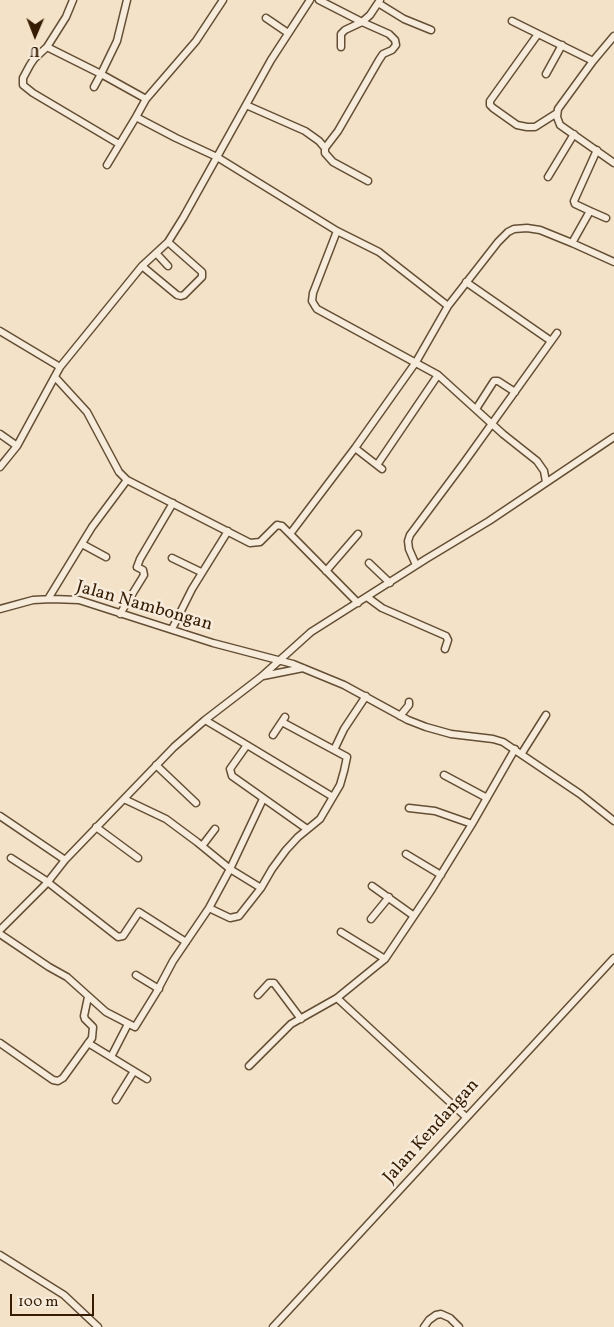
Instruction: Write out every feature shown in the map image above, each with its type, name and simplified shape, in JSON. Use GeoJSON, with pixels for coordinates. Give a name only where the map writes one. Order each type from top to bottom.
{"type":"FeatureCollection","features":[{"type":"Feature","properties":{"kind":"street"},"geometry":{"type":"LineString","coordinates":[[73,0],[66,17],[47,48],[30,65],[23,78],[23,85],[33,93],[119,144]]}},
{"type":"Feature","properties":{"kind":"street"},"geometry":{"type":"LineString","coordinates":[[94,88],[117,41],[127,0]]}},
{"type":"Feature","properties":{"kind":"street"},"geometry":{"type":"LineString","coordinates":[[106,165],[146,99],[196,41],[223,0]]}},
{"type":"Feature","properties":{"kind":"street"},"geometry":{"type":"LineString","coordinates":[[0,467],[17,446],[60,368],[142,266],[168,242],[184,218],[246,105],[288,33],[310,0]]}},
{"type":"Feature","properties":{"kind":"street"},"geometry":{"type":"LineString","coordinates":[[319,0],[389,34],[395,40],[396,45],[392,50],[383,54],[338,132],[325,148]]}},
{"type":"Feature","properties":{"kind":"street"},"geometry":{"type":"LineString","coordinates":[[341,46],[342,34],[345,30],[362,22],[379,1],[404,19],[431,30]]}},
{"type":"Feature","properties":{"kind":"street"},"geometry":{"type":"LineString","coordinates":[[266,18],[288,33]]}},
{"type":"Feature","properties":{"kind":"street"},"geometry":{"type":"LineString","coordinates":[[512,21],[593,60]]}},
{"type":"Feature","properties":{"kind":"street"},"geometry":{"type":"LineString","coordinates":[[538,34],[490,101],[493,108],[517,125],[527,127],[535,127],[557,113],[593,60],[614,36]]}},
{"type":"Feature","properties":{"kind":"street"},"geometry":{"type":"LineString","coordinates":[[546,74],[562,45]]}},
{"type":"Feature","properties":{"kind":"street"},"geometry":{"type":"LineString","coordinates":[[47,48],[101,74],[146,99]]}},
{"type":"Feature","properties":{"kind":"street"},"geometry":{"type":"LineString","coordinates":[[246,105],[305,131],[319,141],[325,148],[325,153],[333,162],[368,181]]}},
{"type":"Feature","properties":{"kind":"street"},"geometry":{"type":"LineString","coordinates":[[557,113],[560,125],[614,162]]}},
{"type":"Feature","properties":{"kind":"street"},"geometry":{"type":"LineString","coordinates":[[136,117],[217,157],[337,231],[379,252],[448,306]]}},
{"type":"Feature","properties":{"kind":"street"},"geometry":{"type":"LineString","coordinates":[[548,177],[574,134]]}},
{"type":"Feature","properties":{"kind":"street"},"geometry":{"type":"LineString","coordinates":[[597,150],[574,201],[575,204],[606,218]]}},
{"type":"Feature","properties":{"kind":"street"},"geometry":{"type":"LineString","coordinates":[[572,243],[590,211]]}},
{"type":"Feature","properties":{"kind":"street"},"geometry":{"type":"LineString","coordinates":[[290,534],[356,448],[416,362],[448,306],[508,232],[514,229],[527,228],[540,230],[614,262]]}},
{"type":"Feature","properties":{"kind":"street"},"geometry":{"type":"LineString","coordinates":[[337,231],[314,293],[312,301],[314,306],[438,375],[503,434],[537,461],[547,479]]}},
{"type":"Feature","properties":{"kind":"street"},"geometry":{"type":"LineString","coordinates":[[142,266],[177,295],[184,295],[202,277],[202,272],[168,242]]}},
{"type":"Feature","properties":{"kind":"street"},"geometry":{"type":"LineString","coordinates":[[156,253],[168,266]]}},
{"type":"Feature","properties":{"kind":"street"},"geometry":{"type":"LineString","coordinates":[[466,282],[551,341]]}},
{"type":"Feature","properties":{"kind":"street"},"geometry":{"type":"LineString","coordinates":[[0,331],[60,368]]}},
{"type":"Feature","properties":{"kind":"street"},"geometry":{"type":"LineString","coordinates":[[416,565],[409,549],[408,541],[410,535],[493,424],[557,333]]}},
{"type":"Feature","properties":{"kind":"street"},"geometry":{"type":"LineString","coordinates":[[356,448],[379,467],[438,375]]}},
{"type":"Feature","properties":{"kind":"street"},"geometry":{"type":"LineString","coordinates":[[55,378],[87,412],[119,472],[127,480],[254,544],[260,542],[276,525],[282,526],[358,603]]}},
{"type":"Feature","properties":{"kind":"street"},"geometry":{"type":"LineString","coordinates":[[476,409],[495,381],[515,392]]}},
{"type":"Feature","properties":{"kind":"street"},"geometry":{"type":"LineString","coordinates":[[0,434],[17,446]]}},
{"type":"Feature","properties":{"kind":"street"},"geometry":{"type":"LineString","coordinates":[[263,799],[230,869],[209,908],[173,961],[135,1027],[106,1012],[67,977],[49,967],[0,932],[48,883],[65,860],[96,827],[174,747],[205,720],[261,677],[311,632],[489,521],[547,479],[614,437]]}},
{"type":"Feature","properties":{"kind":"street"},"geometry":{"type":"LineString","coordinates":[[48,599],[82,544],[127,480]]}},
{"type":"Feature","properties":{"kind":"street"},"geometry":{"type":"LineString","coordinates":[[120,614],[144,575],[143,570],[137,567],[140,559],[173,503]]}},
{"type":"Feature","properties":{"kind":"street"},"geometry":{"type":"LineString","coordinates":[[172,629],[201,572],[228,531]]}},
{"type":"Feature","properties":{"kind":"street"},"geometry":{"type":"LineString","coordinates":[[326,571],[358,534]]}},
{"type":"Feature","properties":{"kind":"street"},"geometry":{"type":"LineString","coordinates":[[82,544],[106,557]]}},
{"type":"Feature","properties":{"kind":"street"},"geometry":{"type":"LineString","coordinates":[[172,558],[201,572]]}},
{"type":"Feature","properties":{"kind":"street"},"geometry":{"type":"LineString","coordinates":[[369,563],[390,582]]}},
{"type":"Feature","properties":{"kind":"street"},"geometry":{"type":"LineString","coordinates":[[367,597],[382,608],[446,636],[448,640],[445,649]]}},
{"type":"Feature","properties":{"kind":"street","name":"Jalan Nambongan"},"geometry":{"type":"LineString","coordinates":[[0,609],[19,603],[48,599],[79,600],[213,643],[303,668],[344,685],[400,716],[440,732],[503,742],[522,753],[580,794],[614,821]]}},
{"type":"Feature","properties":{"kind":"street"},"geometry":{"type":"LineString","coordinates":[[261,677],[303,668]]}},
{"type":"Feature","properties":{"kind":"street"},"geometry":{"type":"LineString","coordinates":[[334,750],[348,723],[366,696]]}},
{"type":"Feature","properties":{"kind":"street"},"geometry":{"type":"LineString","coordinates":[[400,716],[409,705],[409,702]]}},
{"type":"Feature","properties":{"kind":"street"},"geometry":{"type":"LineString","coordinates":[[522,753],[546,716]]}},
{"type":"Feature","properties":{"kind":"street"},"geometry":{"type":"LineString","coordinates":[[209,908],[222,916],[236,918],[242,913],[286,850],[298,837],[317,822],[333,797],[342,778],[347,757],[284,719],[274,735]]}},
{"type":"Feature","properties":{"kind":"street"},"geometry":{"type":"LineString","coordinates":[[205,720],[333,797]]}},
{"type":"Feature","properties":{"kind":"street"},"geometry":{"type":"LineString","coordinates":[[247,746],[229,772],[307,830]]}},
{"type":"Feature","properties":{"kind":"street"},"geometry":{"type":"LineString","coordinates":[[249,1066],[291,1024],[337,998],[385,958],[441,875],[515,749]]}},
{"type":"Feature","properties":{"kind":"street"},"geometry":{"type":"LineString","coordinates":[[156,765],[196,802]]}},
{"type":"Feature","properties":{"kind":"street"},"geometry":{"type":"LineString","coordinates":[[444,775],[487,798]]}},
{"type":"Feature","properties":{"kind":"street"},"geometry":{"type":"LineString","coordinates":[[124,799],[166,819],[230,869],[261,888]]}},
{"type":"Feature","properties":{"kind":"street"},"geometry":{"type":"LineString","coordinates":[[409,808],[435,811],[472,824]]}},
{"type":"Feature","properties":{"kind":"street"},"geometry":{"type":"LineString","coordinates":[[0,816],[65,860]]}},
{"type":"Feature","properties":{"kind":"street"},"geometry":{"type":"LineString","coordinates":[[96,827],[138,858]]}},
{"type":"Feature","properties":{"kind":"street"},"geometry":{"type":"LineString","coordinates":[[202,846],[215,829]]}},
{"type":"Feature","properties":{"kind":"street"},"geometry":{"type":"LineString","coordinates":[[406,854],[441,875]]}},
{"type":"Feature","properties":{"kind":"street"},"geometry":{"type":"LineString","coordinates":[[11,858],[48,883],[118,936],[123,936],[139,912],[186,942]]}},
{"type":"Feature","properties":{"kind":"street"},"geometry":{"type":"LineString","coordinates":[[372,886],[414,916]]}},
{"type":"Feature","properties":{"kind":"street"},"geometry":{"type":"LineString","coordinates":[[370,918],[388,897]]}},
{"type":"Feature","properties":{"kind":"street"},"geometry":{"type":"LineString","coordinates":[[341,932],[385,958]]}},
{"type":"Feature","properties":{"kind":"street","name":"Jalan Kendangan"},"geometry":{"type":"LineString","coordinates":[[273,1327],[614,958]]}},
{"type":"Feature","properties":{"kind":"street"},"geometry":{"type":"LineString","coordinates":[[136,975],[158,989]]}},
{"type":"Feature","properties":{"kind":"street"},"geometry":{"type":"LineString","coordinates":[[258,995],[269,983],[274,983],[301,1019]]}},
{"type":"Feature","properties":{"kind":"street"},"geometry":{"type":"LineString","coordinates":[[0,1043],[53,1080],[58,1081],[88,1044],[93,1032],[84,1016],[88,997]]}},
{"type":"Feature","properties":{"kind":"street"},"geometry":{"type":"LineString","coordinates":[[337,998],[466,1118]]}},
{"type":"Feature","properties":{"kind":"street"},"geometry":{"type":"LineString","coordinates":[[111,1057],[128,1024]]}},
{"type":"Feature","properties":{"kind":"street"},"geometry":{"type":"LineString","coordinates":[[88,1044],[148,1079]]}},
{"type":"Feature","properties":{"kind":"street"},"geometry":{"type":"LineString","coordinates":[[116,1100],[134,1072]]}},
{"type":"Feature","properties":{"kind":"street"},"geometry":{"type":"LineString","coordinates":[[0,1255],[64,1295],[98,1327]]}},
{"type":"Feature","properties":{"kind":"street"},"geometry":{"type":"LineString","coordinates":[[424,1327],[429,1320],[441,1314],[450,1318],[459,1327]]}}]}
